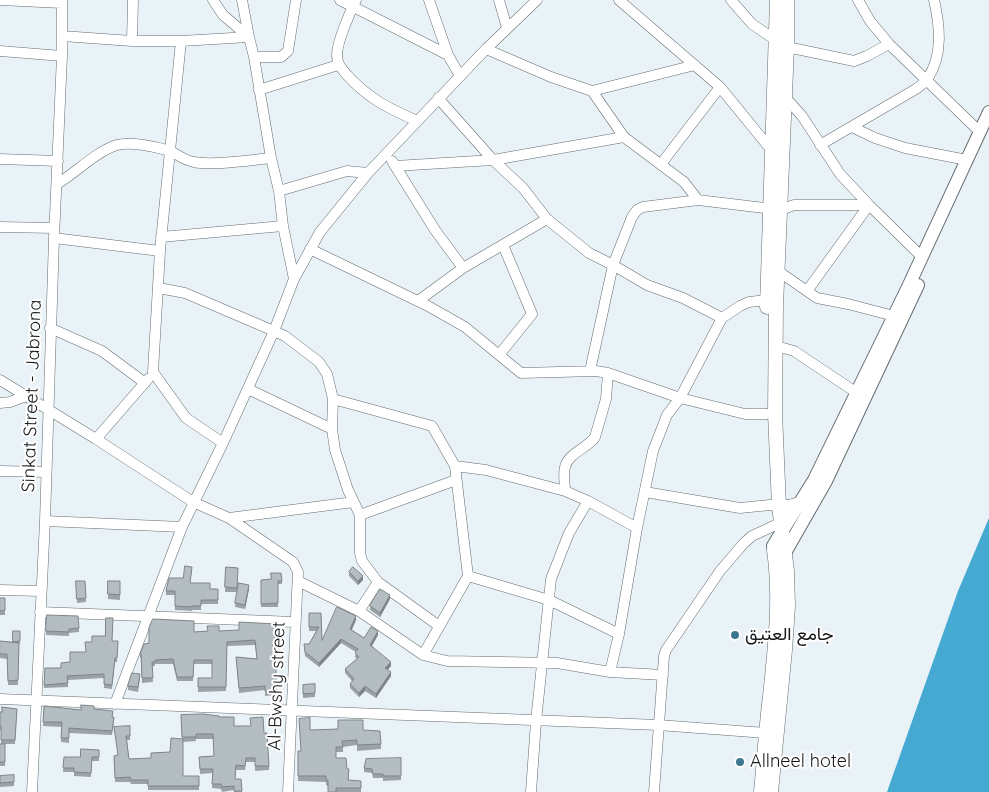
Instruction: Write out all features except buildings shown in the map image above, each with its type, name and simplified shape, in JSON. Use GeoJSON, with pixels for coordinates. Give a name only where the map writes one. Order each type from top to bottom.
{"type":"FeatureCollection","features":[{"type":"Feature","properties":{"kind":"main road"},"geometry":{"type":"LineString","coordinates":[[771,792],[788,606],[787,571],[778,537],[774,506],[767,414],[767,300],[784,97],[782,44],[777,0]]}},
{"type":"Feature","properties":{"kind":"main road"},"geometry":{"type":"LineString","coordinates":[[774,506],[778,271],[773,152],[787,0]]}},
{"type":"Feature","properties":{"kind":"main road"},"geometry":{"type":"LineString","coordinates":[[774,506],[789,507],[800,504]]}},
{"type":"Feature","properties":{"kind":"main road"},"geometry":{"type":"LineString","coordinates":[[761,792],[776,637],[778,537]]}},
{"type":"Feature","properties":{"kind":"street"},"geometry":{"type":"LineString","coordinates":[[0,0],[62,2]]}},
{"type":"Feature","properties":{"kind":"street"},"geometry":{"type":"LineString","coordinates":[[132,41],[133,0]]}},
{"type":"Feature","properties":{"kind":"street"},"geometry":{"type":"LineString","coordinates":[[213,0],[223,15],[249,37]]}},
{"type":"Feature","properties":{"kind":"street"},"geometry":{"type":"LineString","coordinates":[[242,0],[294,279]]}},
{"type":"Feature","properties":{"kind":"street"},"geometry":{"type":"LineString","coordinates":[[254,57],[281,57],[288,52],[296,0]]}},
{"type":"Feature","properties":{"kind":"street"},"geometry":{"type":"LineString","coordinates":[[340,0],[354,3],[448,55]]}},
{"type":"Feature","properties":{"kind":"street"},"geometry":{"type":"LineString","coordinates":[[429,0],[448,55],[460,76]]}},
{"type":"Feature","properties":{"kind":"street"},"geometry":{"type":"LineString","coordinates":[[499,0],[507,28]]}},
{"type":"Feature","properties":{"kind":"street"},"geometry":{"type":"LineString","coordinates":[[115,704],[182,527],[248,389],[274,331],[294,279],[320,232],[368,174],[438,98],[537,0]]}},
{"type":"Feature","properties":{"kind":"street"},"geometry":{"type":"LineString","coordinates":[[619,0],[720,87],[773,152]]}},
{"type":"Feature","properties":{"kind":"street"},"geometry":{"type":"LineString","coordinates":[[731,0],[752,24],[764,34],[782,44],[854,61],[889,44]]}},
{"type":"Feature","properties":{"kind":"street"},"geometry":{"type":"LineString","coordinates":[[858,0],[867,16],[889,44],[984,132]]}},
{"type":"Feature","properties":{"kind":"street"},"geometry":{"type":"LineString","coordinates":[[820,145],[916,90],[927,79],[937,57],[939,35],[934,0]]}},
{"type":"Feature","properties":{"kind":"street","name":"Sinkat Street - Jabrona"},"geometry":{"type":"LineString","coordinates":[[32,792],[45,521],[47,408],[62,56],[62,2]]}},
{"type":"Feature","properties":{"kind":"street"},"geometry":{"type":"LineString","coordinates":[[354,3],[338,47],[338,65],[369,96],[386,107],[417,121]]}},
{"type":"Feature","properties":{"kind":"street"},"geometry":{"type":"LineString","coordinates":[[62,36],[132,41],[181,41],[249,37]]}},
{"type":"Feature","properties":{"kind":"street"},"geometry":{"type":"LineString","coordinates":[[96,439],[153,372],[161,237],[181,41]]}},
{"type":"Feature","properties":{"kind":"street"},"geometry":{"type":"LineString","coordinates":[[486,49],[551,77],[592,91],[695,65]]}},
{"type":"Feature","properties":{"kind":"street"},"geometry":{"type":"LineString","coordinates":[[0,51],[62,56]]}},
{"type":"Feature","properties":{"kind":"street"},"geometry":{"type":"LineString","coordinates":[[259,90],[338,65]]}},
{"type":"Feature","properties":{"kind":"street"},"geometry":{"type":"LineString","coordinates":[[661,164],[720,87]]}},
{"type":"Feature","properties":{"kind":"street"},"geometry":{"type":"LineString","coordinates":[[592,91],[624,137],[684,182],[698,200]]}},
{"type":"Feature","properties":{"kind":"street"},"geometry":{"type":"LineString","coordinates":[[784,97],[802,116],[840,174],[922,257]]}},
{"type":"Feature","properties":{"kind":"street"},"geometry":{"type":"LineString","coordinates":[[438,98],[493,160],[523,188],[547,219],[589,253],[647,285],[683,298],[722,318]]}},
{"type":"Feature","properties":{"kind":"street"},"geometry":{"type":"LineString","coordinates":[[654,792],[662,675],[666,650],[720,571],[748,539],[778,537],[826,481],[902,321],[984,132],[989,112]]}},
{"type":"Feature","properties":{"kind":"street"},"geometry":{"type":"LineString","coordinates":[[852,127],[875,138],[905,148],[967,160]]}},
{"type":"Feature","properties":{"kind":"street"},"geometry":{"type":"LineString","coordinates":[[778,537],[814,480],[967,160],[984,132]]}},
{"type":"Feature","properties":{"kind":"street"},"geometry":{"type":"LineString","coordinates":[[395,166],[493,160],[624,137]]}},
{"type":"Feature","properties":{"kind":"street"},"geometry":{"type":"LineString","coordinates":[[57,184],[107,149],[119,144],[128,143],[169,151],[193,162],[204,163],[271,158]]}},
{"type":"Feature","properties":{"kind":"street"},"geometry":{"type":"LineString","coordinates":[[388,154],[435,230],[463,268]]}},
{"type":"Feature","properties":{"kind":"street"},"geometry":{"type":"LineString","coordinates":[[0,159],[58,161]]}},
{"type":"Feature","properties":{"kind":"street"},"geometry":{"type":"LineString","coordinates":[[279,191],[347,171],[368,174]]}},
{"type":"Feature","properties":{"kind":"street"},"geometry":{"type":"LineString","coordinates":[[590,371],[613,265],[632,217],[637,210],[643,207],[698,200],[775,209],[794,205],[869,205]]}},
{"type":"Feature","properties":{"kind":"street"},"geometry":{"type":"LineString","coordinates":[[806,292],[869,205]]}},
{"type":"Feature","properties":{"kind":"street"},"geometry":{"type":"LineString","coordinates":[[418,301],[463,268],[547,219]]}},
{"type":"Feature","properties":{"kind":"street"},"geometry":{"type":"LineString","coordinates":[[161,237],[283,226]]}},
{"type":"Feature","properties":{"kind":"street"},"geometry":{"type":"LineString","coordinates":[[0,227],[54,233],[160,251]]}},
{"type":"Feature","properties":{"kind":"street"},"geometry":{"type":"LineString","coordinates":[[499,355],[532,314],[503,245]]}},
{"type":"Feature","properties":{"kind":"street"},"geometry":{"type":"LineString","coordinates":[[310,249],[418,301],[465,327],[521,374],[590,371],[608,373],[680,398],[745,414],[767,414]]}},
{"type":"Feature","properties":{"kind":"street"},"geometry":{"type":"LineString","coordinates":[[778,271],[817,298],[894,316]]}},
{"type":"Feature","properties":{"kind":"street"},"geometry":{"type":"LineString","coordinates":[[159,288],[179,291],[242,316],[285,336],[319,362],[327,374],[333,399],[332,429],[341,470],[360,515],[360,554],[362,560],[378,582],[439,626]]}},
{"type":"Feature","properties":{"kind":"street"},"geometry":{"type":"LineString","coordinates":[[610,672],[619,634],[637,528],[653,451],[667,415],[680,398],[722,318],[749,302],[767,300]]}},
{"type":"Feature","properties":{"kind":"street"},"geometry":{"type":"LineString","coordinates":[[50,328],[102,351],[145,383]]}},
{"type":"Feature","properties":{"kind":"street"},"geometry":{"type":"LineString","coordinates":[[776,346],[794,351],[857,393]]}},
{"type":"Feature","properties":{"kind":"street"},"geometry":{"type":"LineString","coordinates":[[153,372],[186,418],[223,443]]}},
{"type":"Feature","properties":{"kind":"street"},"geometry":{"type":"LineString","coordinates":[[565,491],[565,467],[567,461],[596,437],[606,398],[608,373]]}},
{"type":"Feature","properties":{"kind":"street"},"geometry":{"type":"LineString","coordinates":[[0,380],[193,502],[229,518],[293,562],[298,572],[298,580],[359,611],[423,655],[447,661],[558,663],[610,672],[662,675]]}},
{"type":"Feature","properties":{"kind":"street"},"geometry":{"type":"LineString","coordinates":[[248,389],[332,429]]}},
{"type":"Feature","properties":{"kind":"street"},"geometry":{"type":"LineString","coordinates":[[0,403],[10,402],[26,396]]}},
{"type":"Feature","properties":{"kind":"street"},"geometry":{"type":"LineString","coordinates":[[333,399],[432,426],[455,466],[468,576],[423,655]]}},
{"type":"Feature","properties":{"kind":"street"},"geometry":{"type":"LineString","coordinates":[[455,466],[486,470],[565,491],[588,500],[637,528]]}},
{"type":"Feature","properties":{"kind":"street"},"geometry":{"type":"LineString","coordinates":[[0,471],[46,472]]}},
{"type":"Feature","properties":{"kind":"street"},"geometry":{"type":"LineString","coordinates":[[360,515],[456,480]]}},
{"type":"Feature","properties":{"kind":"street"},"geometry":{"type":"LineString","coordinates":[[645,492],[740,508],[774,506]]}},
{"type":"Feature","properties":{"kind":"street"},"geometry":{"type":"LineString","coordinates":[[531,792],[536,721],[551,578],[569,533],[588,500]]}},
{"type":"Feature","properties":{"kind":"street"},"geometry":{"type":"LineString","coordinates":[[229,518],[354,502]]}},
{"type":"Feature","properties":{"kind":"street"},"geometry":{"type":"LineString","coordinates":[[45,521],[182,527]]}},
{"type":"Feature","properties":{"kind":"street"},"geometry":{"type":"LineString","coordinates":[[468,576],[549,600],[619,634]]}},
{"type":"Feature","properties":{"kind":"street","name":"Al-Bwshy street"},"geometry":{"type":"LineString","coordinates":[[288,792],[298,580]]}},
{"type":"Feature","properties":{"kind":"street"},"geometry":{"type":"LineString","coordinates":[[359,611],[378,582]]}},
{"type":"Feature","properties":{"kind":"street"},"geometry":{"type":"LineString","coordinates":[[0,590],[41,591]]}},
{"type":"Feature","properties":{"kind":"street"},"geometry":{"type":"LineString","coordinates":[[40,612],[295,622]]}},
{"type":"Feature","properties":{"kind":"street"},"geometry":{"type":"LineString","coordinates":[[0,699],[658,725],[766,732]]}},
{"type":"Feature","properties":{"kind":"water"},"geometry":{"type":"Polygon","coordinates":[[[989,518],[989,792],[887,792],[958,591],[989,518]]]}},
{"type":"Feature","properties":{"kind":"place","name":"جامع العتيق"},"geometry":{"type":"Point","coordinates":[735,635]}},
{"type":"Feature","properties":{"kind":"place","name":"Allneel hotel"},"geometry":{"type":"Point","coordinates":[740,762]}}]}
